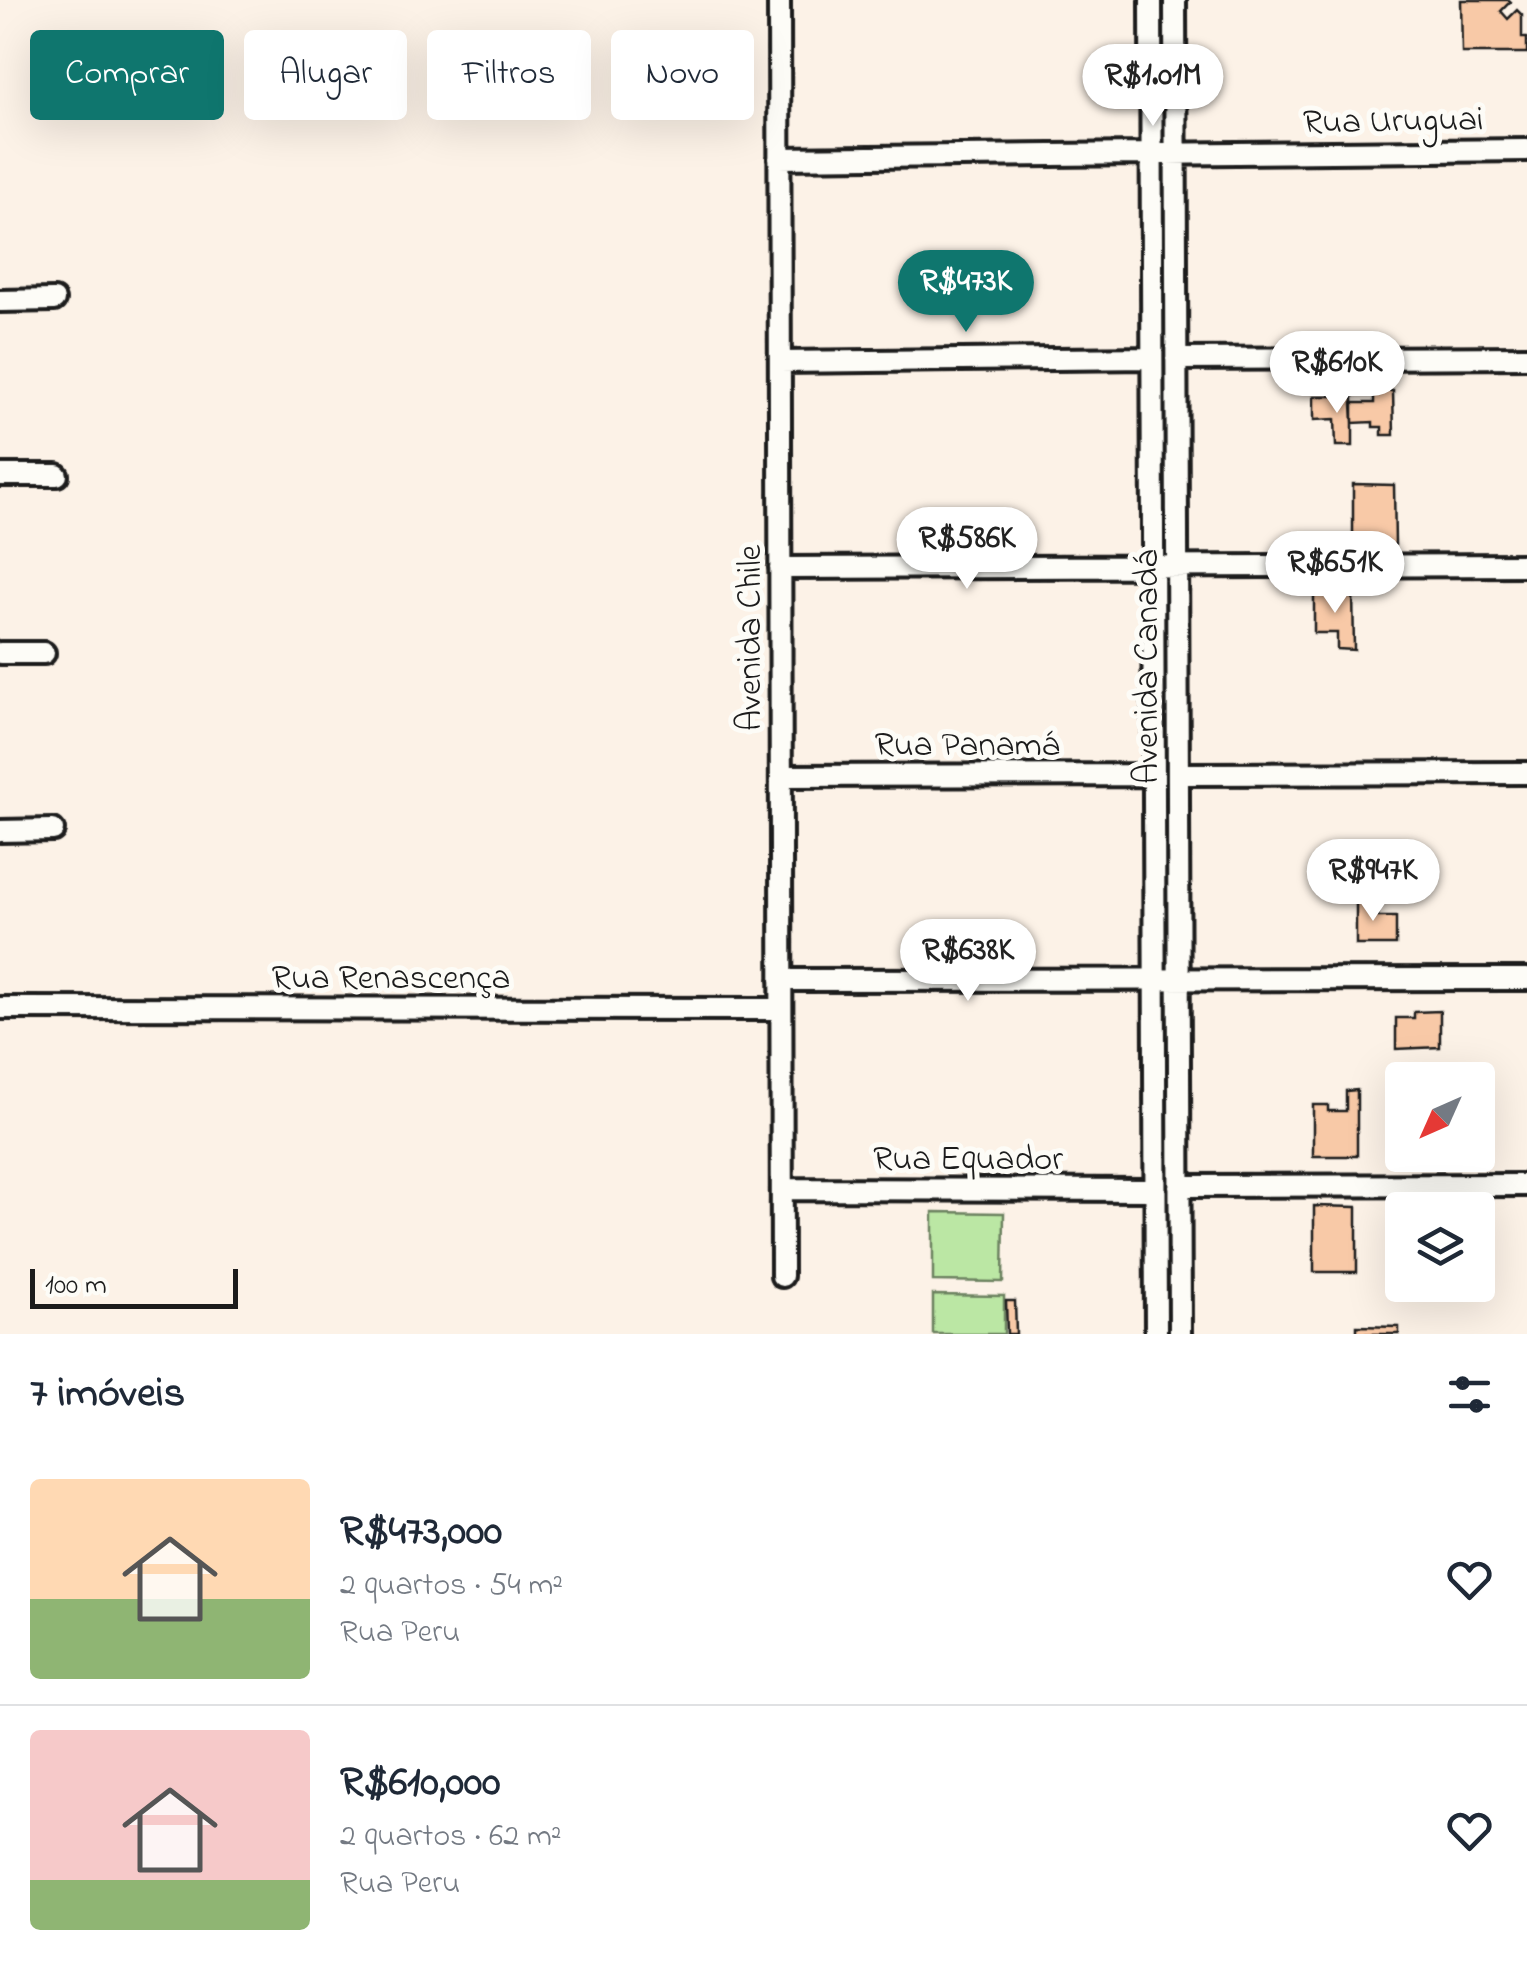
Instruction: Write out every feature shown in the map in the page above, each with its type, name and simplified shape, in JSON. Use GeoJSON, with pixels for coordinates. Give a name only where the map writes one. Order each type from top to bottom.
{"type":"FeatureCollection","features":[{"type":"Feature","properties":{"kind":"street","name":"Avenida Chile"},"geometry":{"type":"LineString","coordinates":[[778,0],[782,1276]]}},
{"type":"Feature","properties":{"kind":"street","name":"Avenida Canadá"},"geometry":{"type":"LineString","coordinates":[[1151,0],[1156,1334]]}},
{"type":"Feature","properties":{"kind":"street","name":"Avenida Canadá"},"geometry":{"type":"LineString","coordinates":[[1175,0],[1180,1334]]}},
{"type":"Feature","properties":{"kind":"street","name":"Rua Uruguai"},"geometry":{"type":"LineString","coordinates":[[779,158],[1527,150]]}},
{"type":"Feature","properties":{"kind":"street"},"geometry":{"type":"LineString","coordinates":[[0,301],[54,300]]}},
{"type":"Feature","properties":{"kind":"street"},"geometry":{"type":"LineString","coordinates":[[1176,359],[1527,356]]}},
{"type":"Feature","properties":{"kind":"street"},"geometry":{"type":"LineString","coordinates":[[780,362],[1152,358]]}},
{"type":"Feature","properties":{"kind":"street"},"geometry":{"type":"LineString","coordinates":[[0,475],[57,475]]}},
{"type":"Feature","properties":{"kind":"street"},"geometry":{"type":"LineString","coordinates":[[780,568],[1527,565]]}},
{"type":"Feature","properties":{"kind":"street"},"geometry":{"type":"LineString","coordinates":[[0,654],[44,653]]}},
{"type":"Feature","properties":{"kind":"street"},"geometry":{"type":"LineString","coordinates":[[1178,774],[1527,773]]}},
{"type":"Feature","properties":{"kind":"street","name":"Rua Panamá"},"geometry":{"type":"LineString","coordinates":[[780,776],[1154,774]]}},
{"type":"Feature","properties":{"kind":"street"},"geometry":{"type":"LineString","coordinates":[[0,831],[54,830]]}},
{"type":"Feature","properties":{"kind":"street"},"geometry":{"type":"LineString","coordinates":[[781,980],[1527,979]]}},
{"type":"Feature","properties":{"kind":"street","name":"Rua Renascença"},"geometry":{"type":"LineString","coordinates":[[0,1008],[781,1009]]}},
{"type":"Feature","properties":{"kind":"street"},"geometry":{"type":"LineString","coordinates":[[1179,1186],[1527,1185]]}},
{"type":"Feature","properties":{"kind":"street","name":"Rua Equador"},"geometry":{"type":"LineString","coordinates":[[782,1189],[1155,1190]]}},
{"type":"Feature","properties":{"kind":"green space"},"geometry":{"type":"Polygon","coordinates":[[[933,1212],[1004,1213],[1003,1282],[933,1281],[933,1212]]]}},
{"type":"Feature","properties":{"kind":"green space"},"geometry":{"type":"Polygon","coordinates":[[[933,1295],[1004,1296],[1004,1334],[933,1334],[933,1295]]]}},
{"type":"Feature","properties":{"kind":"building"},"geometry":{"type":"Polygon","coordinates":[[[1461,0],[1508,0],[1501,11],[1508,19],[1517,10],[1522,15],[1522,38],[1527,38],[1527,53],[1462,53],[1461,0]]]}},
{"type":"Feature","properties":{"kind":"building"},"geometry":{"type":"Polygon","coordinates":[[[1374,391],[1393,391],[1394,435],[1382,435],[1382,427],[1373,427],[1373,422],[1353,423],[1352,403],[1374,403],[1374,391]]]}},
{"type":"Feature","properties":{"kind":"building"},"geometry":{"type":"Polygon","coordinates":[[[1314,396],[1353,396],[1353,446],[1336,446],[1335,419],[1314,420],[1314,396]]]}},
{"type":"Feature","properties":{"kind":"building"},"geometry":{"type":"Polygon","coordinates":[[[1353,484],[1394,485],[1395,545],[1353,544],[1353,484]]]}},
{"type":"Feature","properties":{"kind":"building"},"geometry":{"type":"Polygon","coordinates":[[[1353,590],[1354,650],[1337,649],[1337,633],[1314,633],[1314,591],[1353,590]]]}},
{"type":"Feature","properties":{"kind":"building"},"geometry":{"type":"Polygon","coordinates":[[[1356,896],[1378,896],[1378,917],[1396,917],[1396,945],[1356,945],[1356,896]]]}},
{"type":"Feature","properties":{"kind":"building"},"geometry":{"type":"Polygon","coordinates":[[[1440,1011],[1440,1047],[1396,1049],[1396,1018],[1414,1018],[1414,1012],[1440,1011]]]}},
{"type":"Feature","properties":{"kind":"building"},"geometry":{"type":"Polygon","coordinates":[[[1357,1090],[1357,1156],[1313,1156],[1313,1105],[1328,1105],[1328,1111],[1346,1111],[1346,1091],[1357,1090]]]}},
{"type":"Feature","properties":{"kind":"building"},"geometry":{"type":"Polygon","coordinates":[[[1314,1206],[1357,1207],[1357,1272],[1314,1272],[1314,1206]]]}},
{"type":"Feature","properties":{"kind":"building"},"geometry":{"type":"Polygon","coordinates":[[[1006,1301],[1015,1301],[1016,1334],[1007,1334],[1006,1301]]]}},
{"type":"Feature","properties":{"kind":"building"},"geometry":{"type":"Polygon","coordinates":[[[1357,1326],[1399,1327],[1399,1334],[1357,1334],[1357,1326]]]}}]}
